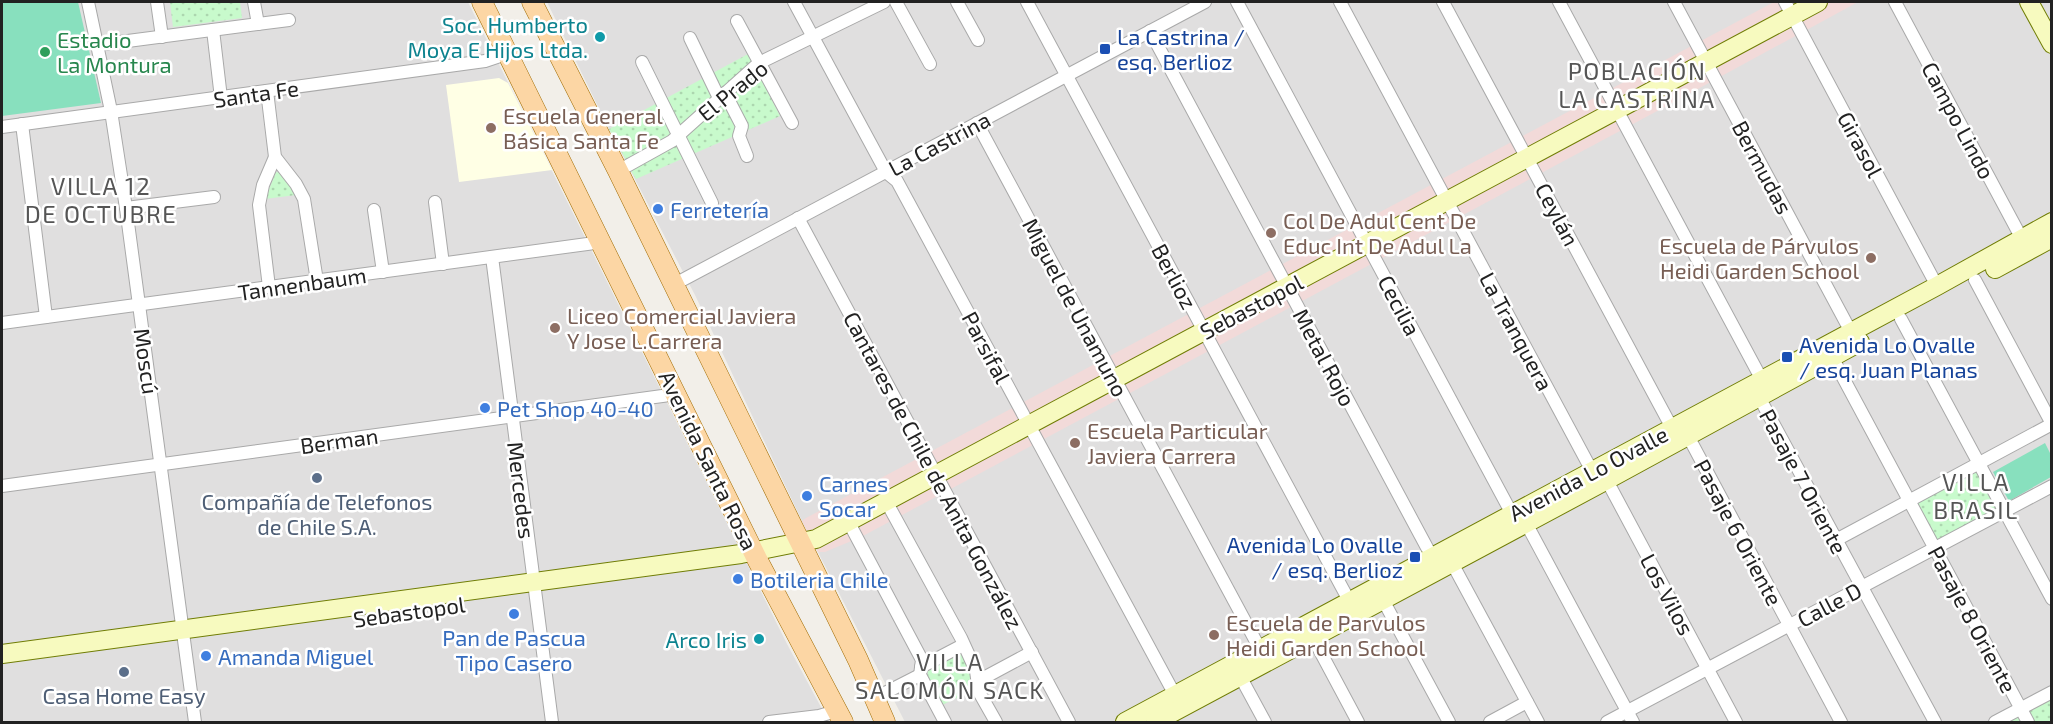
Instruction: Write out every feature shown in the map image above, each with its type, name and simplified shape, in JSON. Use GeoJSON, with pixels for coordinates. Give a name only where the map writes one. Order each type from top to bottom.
{"type":"FeatureCollection","features":[{"type":"Feature","properties":{"kind":"main road","name":"Avenida Santa Rosa"},"geometry":{"type":"LineString","coordinates":[[482,2],[756,556],[840,717]]}},
{"type":"Feature","properties":{"kind":"main road","name":"Avenida Santa Rosa"},"geometry":{"type":"LineString","coordinates":[[534,2],[804,544],[885,723]]}},
{"type":"Feature","properties":{"kind":"street","name":"Moscú"},"geometry":{"type":"LineString","coordinates":[[88,2],[102,44],[195,723]]}},
{"type":"Feature","properties":{"kind":"street"},"geometry":{"type":"LineString","coordinates":[[157,2],[162,37]]}},
{"type":"Feature","properties":{"kind":"street"},"geometry":{"type":"LineString","coordinates":[[254,2],[258,24]]}},
{"type":"Feature","properties":{"kind":"street","name":"Parsifal"},"geometry":{"type":"LineString","coordinates":[[794,2],[886,172],[897,182],[1174,695]]}},
{"type":"Feature","properties":{"kind":"street","name":"El Prado"},"geometry":{"type":"LineString","coordinates":[[618,171],[678,136],[759,63],[884,2]]}},
{"type":"Feature","properties":{"kind":"street"},"geometry":{"type":"LineString","coordinates":[[896,2],[930,64]]}},
{"type":"Feature","properties":{"kind":"street"},"geometry":{"type":"LineString","coordinates":[[957,2],[978,40]]}},
{"type":"Feature","properties":{"kind":"street","name":"Berlioz"},"geometry":{"type":"LineString","coordinates":[[1027,2],[1353,608]]}},
{"type":"Feature","properties":{"kind":"street","name":"La Castrina"},"geometry":{"type":"LineString","coordinates":[[673,285],[1205,2]]}},
{"type":"Feature","properties":{"kind":"street","name":"Cecilia"},"geometry":{"type":"LineString","coordinates":[[1237,2],[1367,243],[1630,717]]}},
{"type":"Feature","properties":{"kind":"street","name":"La Tranquera"},"geometry":{"type":"LineString","coordinates":[[1340,2],[1447,201],[1600,472]]}},
{"type":"Feature","properties":{"kind":"street","name":"Ceylán"},"geometry":{"type":"LineString","coordinates":[[1443,2],[1680,432]]}},
{"type":"Feature","properties":{"kind":"street","name":"Pasaje 7 Oriente"},"geometry":{"type":"LineString","coordinates":[[1559,2],[1761,388],[1836,540],[1935,723]]}},
{"type":"Feature","properties":{"kind":"street","name":"Bermudas"},"geometry":{"type":"LineString","coordinates":[[1674,2],[1851,332]]}},
{"type":"Feature","properties":{"kind":"street","name":"Sebastopol"},"geometry":{"type":"LineString","coordinates":[[2,666],[184,637],[192,628],[535,588],[756,556],[804,544],[1706,62],[1788,8],[1818,2]]}},
{"type":"Feature","properties":{"kind":"street","name":"Campo Lindo"},"geometry":{"type":"LineString","coordinates":[[1895,2],[2022,239]]}},
{"type":"Feature","properties":{"kind":"street"},"geometry":{"type":"LineString","coordinates":[[2029,2],[2052,44]]}},
{"type":"Feature","properties":{"kind":"street","name":"Girasol"},"geometry":{"type":"LineString","coordinates":[[1788,8],[1937,286]]}},
{"type":"Feature","properties":{"kind":"street"},"geometry":{"type":"LineString","coordinates":[[102,44],[289,20]]}},
{"type":"Feature","properties":{"kind":"street"},"geometry":{"type":"LineString","coordinates":[[737,21],[792,123]]}},
{"type":"Feature","properties":{"kind":"street"},"geometry":{"type":"LineString","coordinates":[[213,30],[221,98]]}},
{"type":"Feature","properties":{"kind":"street","name":"Metal Rojo"},"geometry":{"type":"LineString","coordinates":[[1150,31],[1432,557]]}},
{"type":"Feature","properties":{"kind":"street"},"geometry":{"type":"LineString","coordinates":[[690,38],[742,126],[739,136],[747,156]]}},
{"type":"Feature","properties":{"kind":"street","name":"Santa Fe"},"geometry":{"type":"LineString","coordinates":[[2,127],[485,61],[509,53]]}},
{"type":"Feature","properties":{"kind":"street"},"geometry":{"type":"LineString","coordinates":[[642,62],[712,203]]}},
{"type":"Feature","properties":{"kind":"street"},"geometry":{"type":"LineString","coordinates":[[267,91],[275,157],[263,185],[259,206],[269,287]]}},
{"type":"Feature","properties":{"kind":"street","name":"Miguel de Unamuno"},"geometry":{"type":"LineString","coordinates":[[977,123],[1260,649]]}},
{"type":"Feature","properties":{"kind":"street"},"geometry":{"type":"LineString","coordinates":[[22,124],[46,317]]}},
{"type":"Feature","properties":{"kind":"street"},"geometry":{"type":"LineString","coordinates":[[275,157],[296,184],[304,199],[317,281]]}},
{"type":"Feature","properties":{"kind":"street"},"geometry":{"type":"LineString","coordinates":[[126,208],[214,197]]}},
{"type":"Feature","properties":{"kind":"street"},"geometry":{"type":"LineString","coordinates":[[435,202],[443,264]]}},
{"type":"Feature","properties":{"kind":"street"},"geometry":{"type":"LineString","coordinates":[[374,210],[383,272]]}},
{"type":"Feature","properties":{"kind":"street","name":"Cantares de Chile de Anita González"},"geometry":{"type":"LineString","coordinates":[[798,218],[1070,723]]}},
{"type":"Feature","properties":{"kind":"street","name":"Avenida Lo Ovalle"},"geometry":{"type":"LineString","coordinates":[[1159,717],[1174,695],[1260,649],[1353,608],[1383,600],[1452,563],[1519,519],[1600,472],[1761,388],[1851,332],[2052,222]]}},
{"type":"Feature","properties":{"kind":"street","name":"Tannenbaum"},"geometry":{"type":"LineString","coordinates":[[2,323],[602,242]]}},
{"type":"Feature","properties":{"kind":"street","name":"Avenida Lo Ovalle"},"geometry":{"type":"LineString","coordinates":[[1761,388],[1832,357],[1974,280],[2050,242]]}},
{"type":"Feature","properties":{"kind":"street","name":"Mercedes"},"geometry":{"type":"LineString","coordinates":[[492,257],[552,723]]}},
{"type":"Feature","properties":{"kind":"street"},"geometry":{"type":"LineString","coordinates":[[1836,540],[2052,424],[1974,280]]}},
{"type":"Feature","properties":{"kind":"street"},"geometry":{"type":"LineString","coordinates":[[1901,319],[2052,598]]}},
{"type":"Feature","properties":{"kind":"street","name":"Pasaje 8 Oriente"},"geometry":{"type":"LineString","coordinates":[[1832,357],[2028,723]]}},
{"type":"Feature","properties":{"kind":"street","name":"Berman"},"geometry":{"type":"LineString","coordinates":[[2,486],[677,394]]}},
{"type":"Feature","properties":{"kind":"street","name":"Pasaje 6 Oriente"},"geometry":{"type":"LineString","coordinates":[[1680,432],[1841,723]]}},
{"type":"Feature","properties":{"kind":"street","name":"Los Vilos"},"geometry":{"type":"LineString","coordinates":[[1600,472],[1736,723]]}},
{"type":"Feature","properties":{"kind":"street","name":"Calle D"},"geometry":{"type":"LineString","coordinates":[[1607,723],[1630,717],[1698,673],[1708,670],[2052,486]]}},
{"type":"Feature","properties":{"kind":"street"},"geometry":{"type":"LineString","coordinates":[[886,501],[976,671],[979,692],[996,723]]}},
{"type":"Feature","properties":{"kind":"street","name":"Avenida Lo Ovalle"},"geometry":{"type":"LineString","coordinates":[[1125,723],[1159,717],[1240,676],[1313,638],[1353,608],[1432,557],[1519,519]]}},
{"type":"Feature","properties":{"kind":"street"},"geometry":{"type":"LineString","coordinates":[[848,521],[922,660],[921,671],[945,723]]}},
{"type":"Feature","properties":{"kind":"street"},"geometry":{"type":"LineString","coordinates":[[1452,563],[1538,723]]}},
{"type":"Feature","properties":{"kind":"street"},"geometry":{"type":"LineString","coordinates":[[1383,600],[1449,723]]}},
{"type":"Feature","properties":{"kind":"street","name":"Sebastopol"},"geometry":{"type":"LineString","coordinates":[[2,654],[184,637]]}},
{"type":"Feature","properties":{"kind":"street"},"geometry":{"type":"LineString","coordinates":[[1313,638],[1358,723]]}},
{"type":"Feature","properties":{"kind":"street"},"geometry":{"type":"LineString","coordinates":[[875,698],[963,645]]}},
{"type":"Feature","properties":{"kind":"street"},"geometry":{"type":"LineString","coordinates":[[978,681],[1032,652]]}},
{"type":"Feature","properties":{"kind":"street"},"geometry":{"type":"LineString","coordinates":[[1240,676],[1265,723]]}},
{"type":"Feature","properties":{"kind":"street"},"geometry":{"type":"LineString","coordinates":[[1995,723],[2052,692]]}},
{"type":"Feature","properties":{"kind":"street"},"geometry":{"type":"LineString","coordinates":[[1490,723],[1527,702]]}},
{"type":"Feature","properties":{"kind":"street"},"geometry":{"type":"LineString","coordinates":[[769,723],[819,716],[840,717]]}},
{"type":"Feature","properties":{"kind":"shaded area"},"geometry":{"type":"Polygon","coordinates":[[[2,2],[468,2],[787,644],[829,722],[2,722],[2,2]]]}},
{"type":"Feature","properties":{"kind":"shaded area"},"geometry":{"type":"Polygon","coordinates":[[[547,2],[2051,2],[2051,722],[905,722],[802,521],[695,295],[609,129],[547,2]]]}},
{"type":"Feature","properties":{"kind":"shaded area"},"geometry":{"type":"Polygon","coordinates":[[[1774,2],[1858,2],[861,537],[825,552],[818,552],[802,521],[806,518],[1774,2]]]}},
{"type":"Feature","properties":{"kind":"shaded area","name":"Escuela General Básica Santa Fe"},"geometry":{"type":"Polygon","coordinates":[[[499,78],[508,83],[552,170],[459,182],[446,85],[499,78]]]}},
{"type":"Feature","properties":{"kind":"green space","name":"Estadio La Montura"},"geometry":{"type":"Polygon","coordinates":[[[2,2],[78,2],[101,103],[2,116],[2,2]]]}},
{"type":"Feature","properties":{"kind":"green space"},"geometry":{"type":"Polygon","coordinates":[[[170,2],[240,2],[242,18],[173,27],[170,2]]]}},
{"type":"Feature","properties":{"kind":"green space"},"geometry":{"type":"Polygon","coordinates":[[[748,54],[753,64],[669,137],[626,160],[609,129],[748,54]]]}},
{"type":"Feature","properties":{"kind":"green space"},"geometry":{"type":"Polygon","coordinates":[[[757,71],[780,116],[636,179],[630,169],[757,71]]]}},
{"type":"Feature","properties":{"kind":"green space"},"geometry":{"type":"Polygon","coordinates":[[[276,172],[281,173],[296,195],[265,199],[276,172]]]}},
{"type":"Feature","properties":{"kind":"green space"},"geometry":{"type":"Polygon","coordinates":[[[2045,443],[2051,455],[2051,477],[2009,501],[1993,472],[2045,443]]]}},
{"type":"Feature","properties":{"kind":"green space"},"geometry":{"type":"Polygon","coordinates":[[[1973,469],[1978,470],[1997,505],[1996,510],[1936,539],[1917,505],[1917,500],[1973,469]]]}},
{"type":"Feature","properties":{"kind":"green space"},"geometry":{"type":"Polygon","coordinates":[[[961,649],[973,675],[973,690],[940,706],[928,680],[930,663],[961,649]]]}},
{"type":"Feature","properties":{"kind":"green space"},"geometry":{"type":"Polygon","coordinates":[[[2051,695],[2051,722],[2001,722],[2051,695]]]}},
{"type":"Feature","properties":{"kind":"place","name":"Soc. Humberto Moya E Hijos Ltda."},"geometry":{"type":"Point","coordinates":[600,37]}},
{"type":"Feature","properties":{"kind":"place","name":"La Castrina / esq. Berlioz"},"geometry":{"type":"Point","coordinates":[1105,49]}},
{"type":"Feature","properties":{"kind":"place","name":"Estadio La Montura"},"geometry":{"type":"Point","coordinates":[45,52]}},
{"type":"Feature","properties":{"kind":"place","name":"Escuela General Básica Santa Fe"},"geometry":{"type":"Point","coordinates":[491,128]}},
{"type":"Feature","properties":{"kind":"place","name":"Ferretería"},"geometry":{"type":"Point","coordinates":[658,209]}},
{"type":"Feature","properties":{"kind":"place","name":"Col De Adul Cent De Educ Int De Adul La"},"geometry":{"type":"Point","coordinates":[1271,233]}},
{"type":"Feature","properties":{"kind":"place","name":"Escuela de Párvulos Heidi Garden School"},"geometry":{"type":"Point","coordinates":[1871,258]}},
{"type":"Feature","properties":{"kind":"place","name":"Liceo Comercial Javiera Y Jose L.Carrera"},"geometry":{"type":"Point","coordinates":[555,328]}},
{"type":"Feature","properties":{"kind":"place","name":"Avenida Lo Ovalle / esq. Juan Planas"},"geometry":{"type":"Point","coordinates":[1787,357]}},
{"type":"Feature","properties":{"kind":"place","name":"Pet Shop 40-40"},"geometry":{"type":"Point","coordinates":[485,408]}},
{"type":"Feature","properties":{"kind":"place","name":"Escuela Particular Javiera Carrera"},"geometry":{"type":"Point","coordinates":[1075,443]}},
{"type":"Feature","properties":{"kind":"place","name":"Compañía de Telefonos de Chile S.A."},"geometry":{"type":"Point","coordinates":[317,478]}},
{"type":"Feature","properties":{"kind":"place","name":"Carnes Socar"},"geometry":{"type":"Point","coordinates":[807,496]}},
{"type":"Feature","properties":{"kind":"place","name":"Avenida Lo Ovalle / esq. Berlioz"},"geometry":{"type":"Point","coordinates":[1415,557]}},
{"type":"Feature","properties":{"kind":"place","name":"Botileria Chile"},"geometry":{"type":"Point","coordinates":[738,579]}},
{"type":"Feature","properties":{"kind":"place","name":"Pan de Pascua Tipo Casero"},"geometry":{"type":"Point","coordinates":[514,614]}},
{"type":"Feature","properties":{"kind":"place","name":"Escuela de Parvulos Heidi Garden School"},"geometry":{"type":"Point","coordinates":[1214,635]}},
{"type":"Feature","properties":{"kind":"place","name":"Arco Iris"},"geometry":{"type":"Point","coordinates":[759,639]}},
{"type":"Feature","properties":{"kind":"place","name":"Amanda Miguel"},"geometry":{"type":"Point","coordinates":[206,656]}},
{"type":"Feature","properties":{"kind":"place","name":"Casa Home Easy"},"geometry":{"type":"Point","coordinates":[124,672]}},
{"type":"Feature","properties":{"kind":"district","name":"POBLACIÓN LA CASTRINA"},"geometry":{"type":"Point","coordinates":[1637,84]}},
{"type":"Feature","properties":{"kind":"district","name":"VILLA 12 DE OCTUBRE"},"geometry":{"type":"Point","coordinates":[101,199]}},
{"type":"Feature","properties":{"kind":"district","name":"VILLA BRASIL"},"geometry":{"type":"Point","coordinates":[1976,495]}},
{"type":"Feature","properties":{"kind":"district","name":"VILLA SALOMÓN SACK"},"geometry":{"type":"Point","coordinates":[950,675]}}]}
